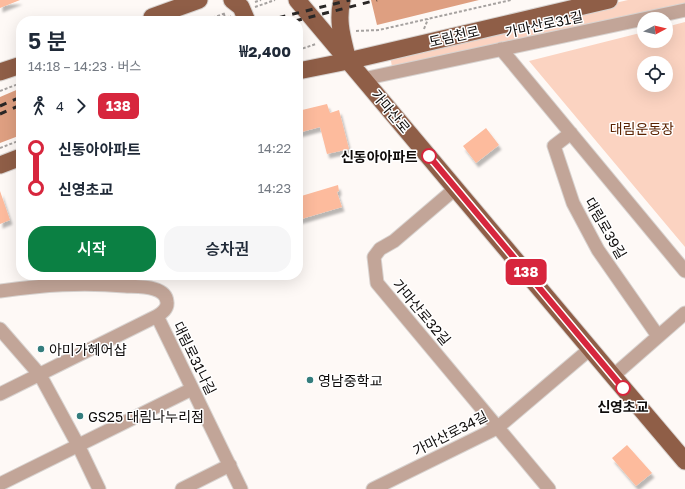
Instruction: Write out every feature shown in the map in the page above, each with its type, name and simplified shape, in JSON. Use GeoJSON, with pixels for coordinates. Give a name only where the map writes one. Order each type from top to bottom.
{"type":"FeatureCollection","features":[{"type":"Feature","properties":{"kind":"main road"},"geometry":{"type":"LineString","coordinates":[[152,16],[175,0]]}},
{"type":"Feature","properties":{"kind":"main road"},"geometry":{"type":"LineString","coordinates":[[156,16],[199,0]]}},
{"type":"Feature","properties":{"kind":"main road"},"geometry":{"type":"LineString","coordinates":[[232,0],[242,7],[245,16]]}},
{"type":"Feature","properties":{"kind":"main road","name":"가마산로"},"geometry":{"type":"LineString","coordinates":[[297,0],[685,461]]}},
{"type":"Feature","properties":{"kind":"main road"},"geometry":{"type":"LineString","coordinates":[[342,0],[339,12],[341,30],[348,61]]}},
{"type":"Feature","properties":{"kind":"main road","name":"도림천로"},"geometry":{"type":"LineString","coordinates":[[303,70],[348,61],[609,0]]}},
{"type":"Feature","properties":{"kind":"main road"},"geometry":{"type":"LineString","coordinates":[[0,72],[16,67]]}},
{"type":"Feature","properties":{"kind":"main road"},"geometry":{"type":"LineString","coordinates":[[0,165],[16,158]]}},
{"type":"Feature","properties":{"kind":"street","name":"가마산로31길"},"geometry":{"type":"LineString","coordinates":[[363,79],[685,10]]}},
{"type":"Feature","properties":{"kind":"street","name":"대림로39길"},"geometry":{"type":"LineString","coordinates":[[501,49],[685,271]]}},
{"type":"Feature","properties":{"kind":"street","name":"대림로39길"},"geometry":{"type":"LineString","coordinates":[[571,133],[554,146],[573,203],[598,250],[658,336]]}},
{"type":"Feature","properties":{"kind":"street","name":"가마산로32길"},"geometry":{"type":"LineString","coordinates":[[456,188],[394,241],[380,249],[374,257],[377,283],[496,428],[549,489]]}},
{"type":"Feature","properties":{"kind":"street"},"geometry":{"type":"LineString","coordinates":[[0,292],[34,286],[86,283],[149,288],[158,290],[168,304],[165,310],[157,316]]}},
{"type":"Feature","properties":{"kind":"street"},"geometry":{"type":"LineString","coordinates":[[612,376],[685,313]]}},
{"type":"Feature","properties":{"kind":"street","name":"대림로31나길"},"geometry":{"type":"LineString","coordinates":[[0,394],[157,316],[241,489]]}},
{"type":"Feature","properties":{"kind":"street"},"geometry":{"type":"LineString","coordinates":[[0,329],[40,375],[78,445],[99,489]]}},
{"type":"Feature","properties":{"kind":"street","name":"가마산로34길"},"geometry":{"type":"LineString","coordinates":[[373,489],[496,428],[590,349]]}},
{"type":"Feature","properties":{"kind":"street"},"geometry":{"type":"LineString","coordinates":[[0,484],[192,389]]}},
{"type":"Feature","properties":{"kind":"street"},"geometry":{"type":"LineString","coordinates":[[182,489],[230,465]]}},
{"type":"Feature","properties":{"kind":"path"},"geometry":{"type":"LineString","coordinates":[[354,31],[379,30],[511,0]]}},
{"type":"Feature","properties":{"kind":"path"},"geometry":{"type":"LineString","coordinates":[[303,48],[319,43]]}},
{"type":"Feature","properties":{"kind":"path"},"geometry":{"type":"LineString","coordinates":[[0,91],[16,85]]}},
{"type":"Feature","properties":{"kind":"path"},"geometry":{"type":"LineString","coordinates":[[0,148],[16,142]]}},
{"type":"Feature","properties":{"kind":"green space"},"geometry":{"type":"Polygon","coordinates":[[[628,0],[685,0],[685,3],[644,12],[637,12],[637,13],[392,67],[390,55],[628,0]]]}},
{"type":"Feature","properties":{"kind":"green space","name":"대림운동장"},"geometry":{"type":"Polygon","coordinates":[[[685,22],[685,247],[529,61],[637,34],[637,48],[673,48],[673,25],[685,22]]]}},
{"type":"Feature","properties":{"kind":"shaded area"},"geometry":{"type":"Polygon","coordinates":[[[371,0],[479,0],[377,25],[371,0]]]}},
{"type":"Feature","properties":{"kind":"shaded area"},"geometry":{"type":"Polygon","coordinates":[[[16,90],[16,137],[0,143],[0,97],[16,90]]]}},
{"type":"Feature","properties":{"kind":"building"},"geometry":{"type":"Polygon","coordinates":[[[0,0],[20,0],[0,8],[0,0]]]}},
{"type":"Feature","properties":{"kind":"building"},"geometry":{"type":"Polygon","coordinates":[[[327,104],[330,113],[339,110],[349,149],[327,154],[320,127],[303,132],[303,110],[327,104]]]}},
{"type":"Feature","properties":{"kind":"building"},"geometry":{"type":"Polygon","coordinates":[[[486,128],[499,145],[476,163],[463,146],[486,128]]]}},
{"type":"Feature","properties":{"kind":"building"},"geometry":{"type":"Polygon","coordinates":[[[338,185],[339,191],[337,192],[342,207],[303,219],[303,196],[338,185]]]}},
{"type":"Feature","properties":{"kind":"building"},"geometry":{"type":"Polygon","coordinates":[[[0,191],[10,220],[0,224],[0,191]]]}},
{"type":"Feature","properties":{"kind":"building"},"geometry":{"type":"Polygon","coordinates":[[[627,445],[652,473],[636,486],[612,458],[627,445]]]}},
{"type":"Feature","properties":{"kind":"railway"},"geometry":{"type":"LineString","coordinates":[[285,16],[350,0]]}},
{"type":"Feature","properties":{"kind":"railway"},"geometry":{"type":"LineString","coordinates":[[303,19],[377,0]]}},
{"type":"Feature","properties":{"kind":"railway"},"geometry":{"type":"LineString","coordinates":[[0,106],[16,99]]}},
{"type":"Feature","properties":{"kind":"railway"},"geometry":{"type":"LineString","coordinates":[[0,114],[16,107]]}},
{"type":"Feature","properties":{"kind":"bus line","name":"138"},"geometry":{"type":"LineString","coordinates":[[429,156],[623,388]]}},
{"type":"Feature","properties":{"kind":"place","name":"신동아아파트"},"geometry":{"type":"Point","coordinates":[429,156]}},
{"type":"Feature","properties":{"kind":"place","name":"아미가헤어샵"},"geometry":{"type":"Point","coordinates":[41,349]}},
{"type":"Feature","properties":{"kind":"place","name":"영남중학교"},"geometry":{"type":"Point","coordinates":[310,380]}},
{"type":"Feature","properties":{"kind":"place","name":"신영초교"},"geometry":{"type":"Point","coordinates":[623,388]}},
{"type":"Feature","properties":{"kind":"place","name":"GS25 대림나누리점"},"geometry":{"type":"Point","coordinates":[80,416]}}]}
